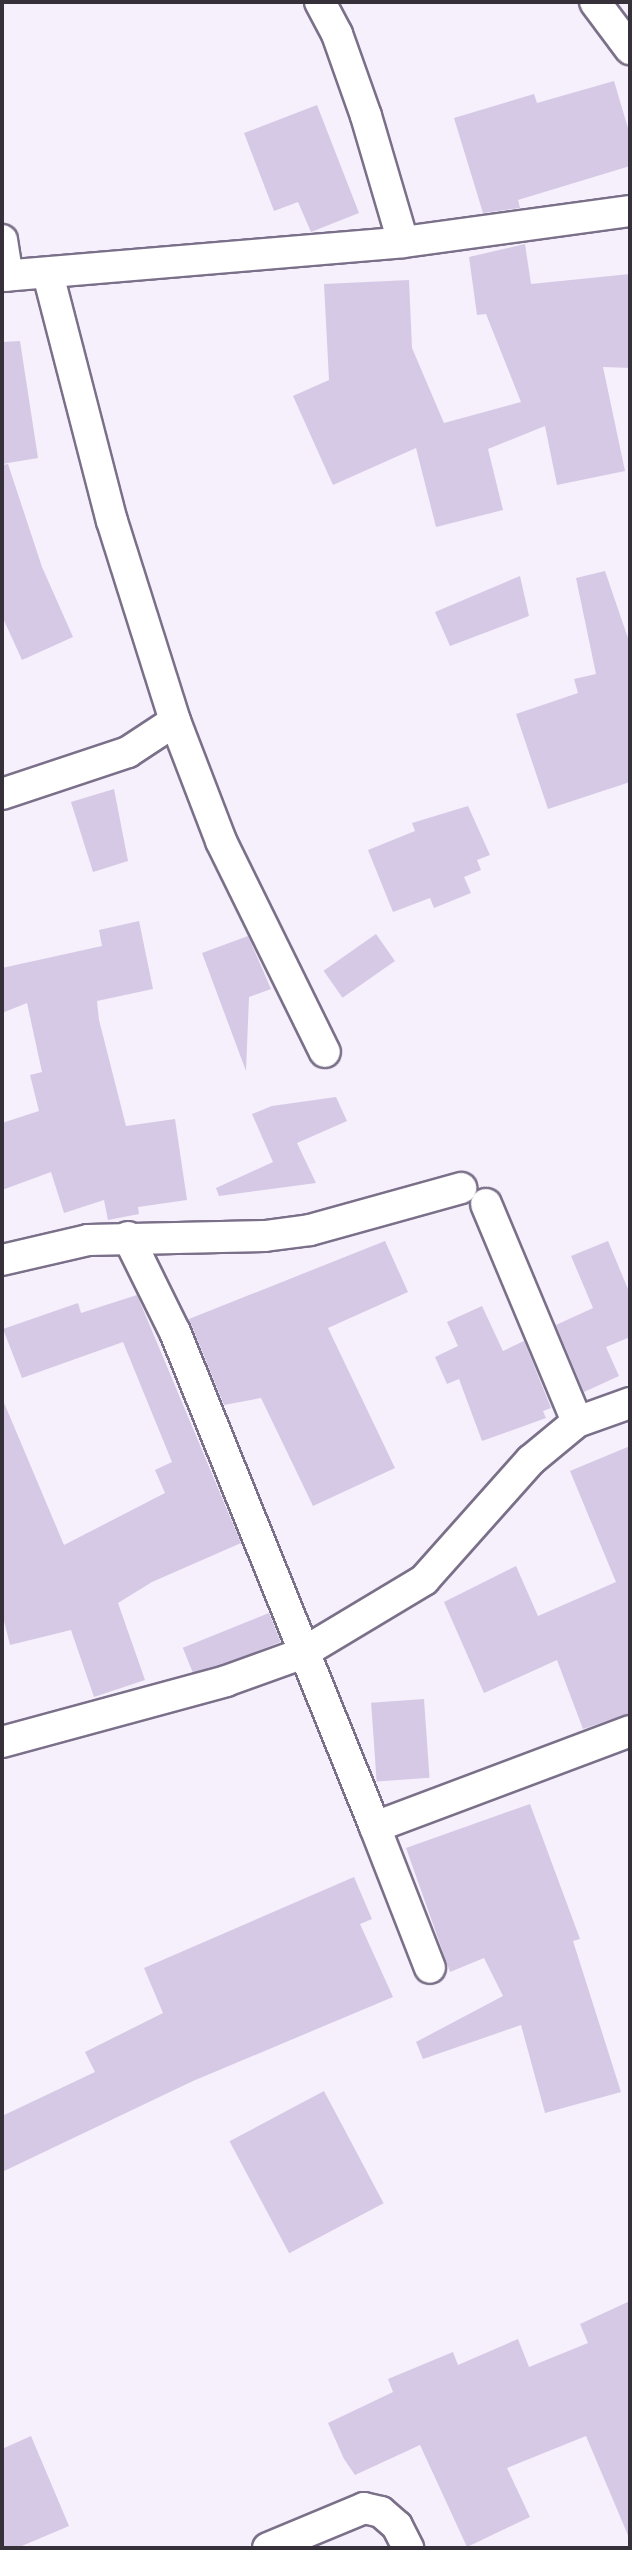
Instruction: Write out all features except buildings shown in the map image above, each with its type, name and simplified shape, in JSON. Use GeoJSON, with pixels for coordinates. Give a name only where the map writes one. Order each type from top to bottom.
{"type":"FeatureCollection","features":[{"type":"Feature","properties":{"kind":"street"},"geometry":{"type":"LineString","coordinates":[[320,2],[337,34],[366,116],[403,242]]}},
{"type":"Feature","properties":{"kind":"street"},"geometry":{"type":"LineString","coordinates":[[595,2],[630,49]]}},
{"type":"Feature","properties":{"kind":"street"},"geometry":{"type":"LineString","coordinates":[[2,240],[5,276],[403,242],[630,211]]}},
{"type":"Feature","properties":{"kind":"street"},"geometry":{"type":"LineString","coordinates":[[48,274],[112,521],[175,721],[221,841],[325,1052]]}},
{"type":"Feature","properties":{"kind":"street"},"geometry":{"type":"LineString","coordinates":[[2,794],[128,752],[175,721]]}},
{"type":"Feature","properties":{"kind":"street"},"geometry":{"type":"LineString","coordinates":[[2,1260],[52,1246],[128,1237],[265,1236],[310,1230],[461,1188]]}},
{"type":"Feature","properties":{"kind":"street"},"geometry":{"type":"LineString","coordinates":[[486,1204],[577,1422]]}},
{"type":"Feature","properties":{"kind":"street"},"geometry":{"type":"LineString","coordinates":[[128,1237],[175,1332],[301,1654],[375,1827],[430,1968]]}},
{"type":"Feature","properties":{"kind":"street"},"geometry":{"type":"LineString","coordinates":[[2,1742],[226,1681],[301,1654],[424,1580],[531,1460],[577,1422],[630,1403]]}},
{"type":"Feature","properties":{"kind":"street"},"geometry":{"type":"LineString","coordinates":[[375,1827],[630,1731]]}},
{"type":"Feature","properties":{"kind":"street"},"geometry":{"type":"LineString","coordinates":[[268,2548],[364,2508],[381,2512],[397,2526],[408,2548]]}}]}
